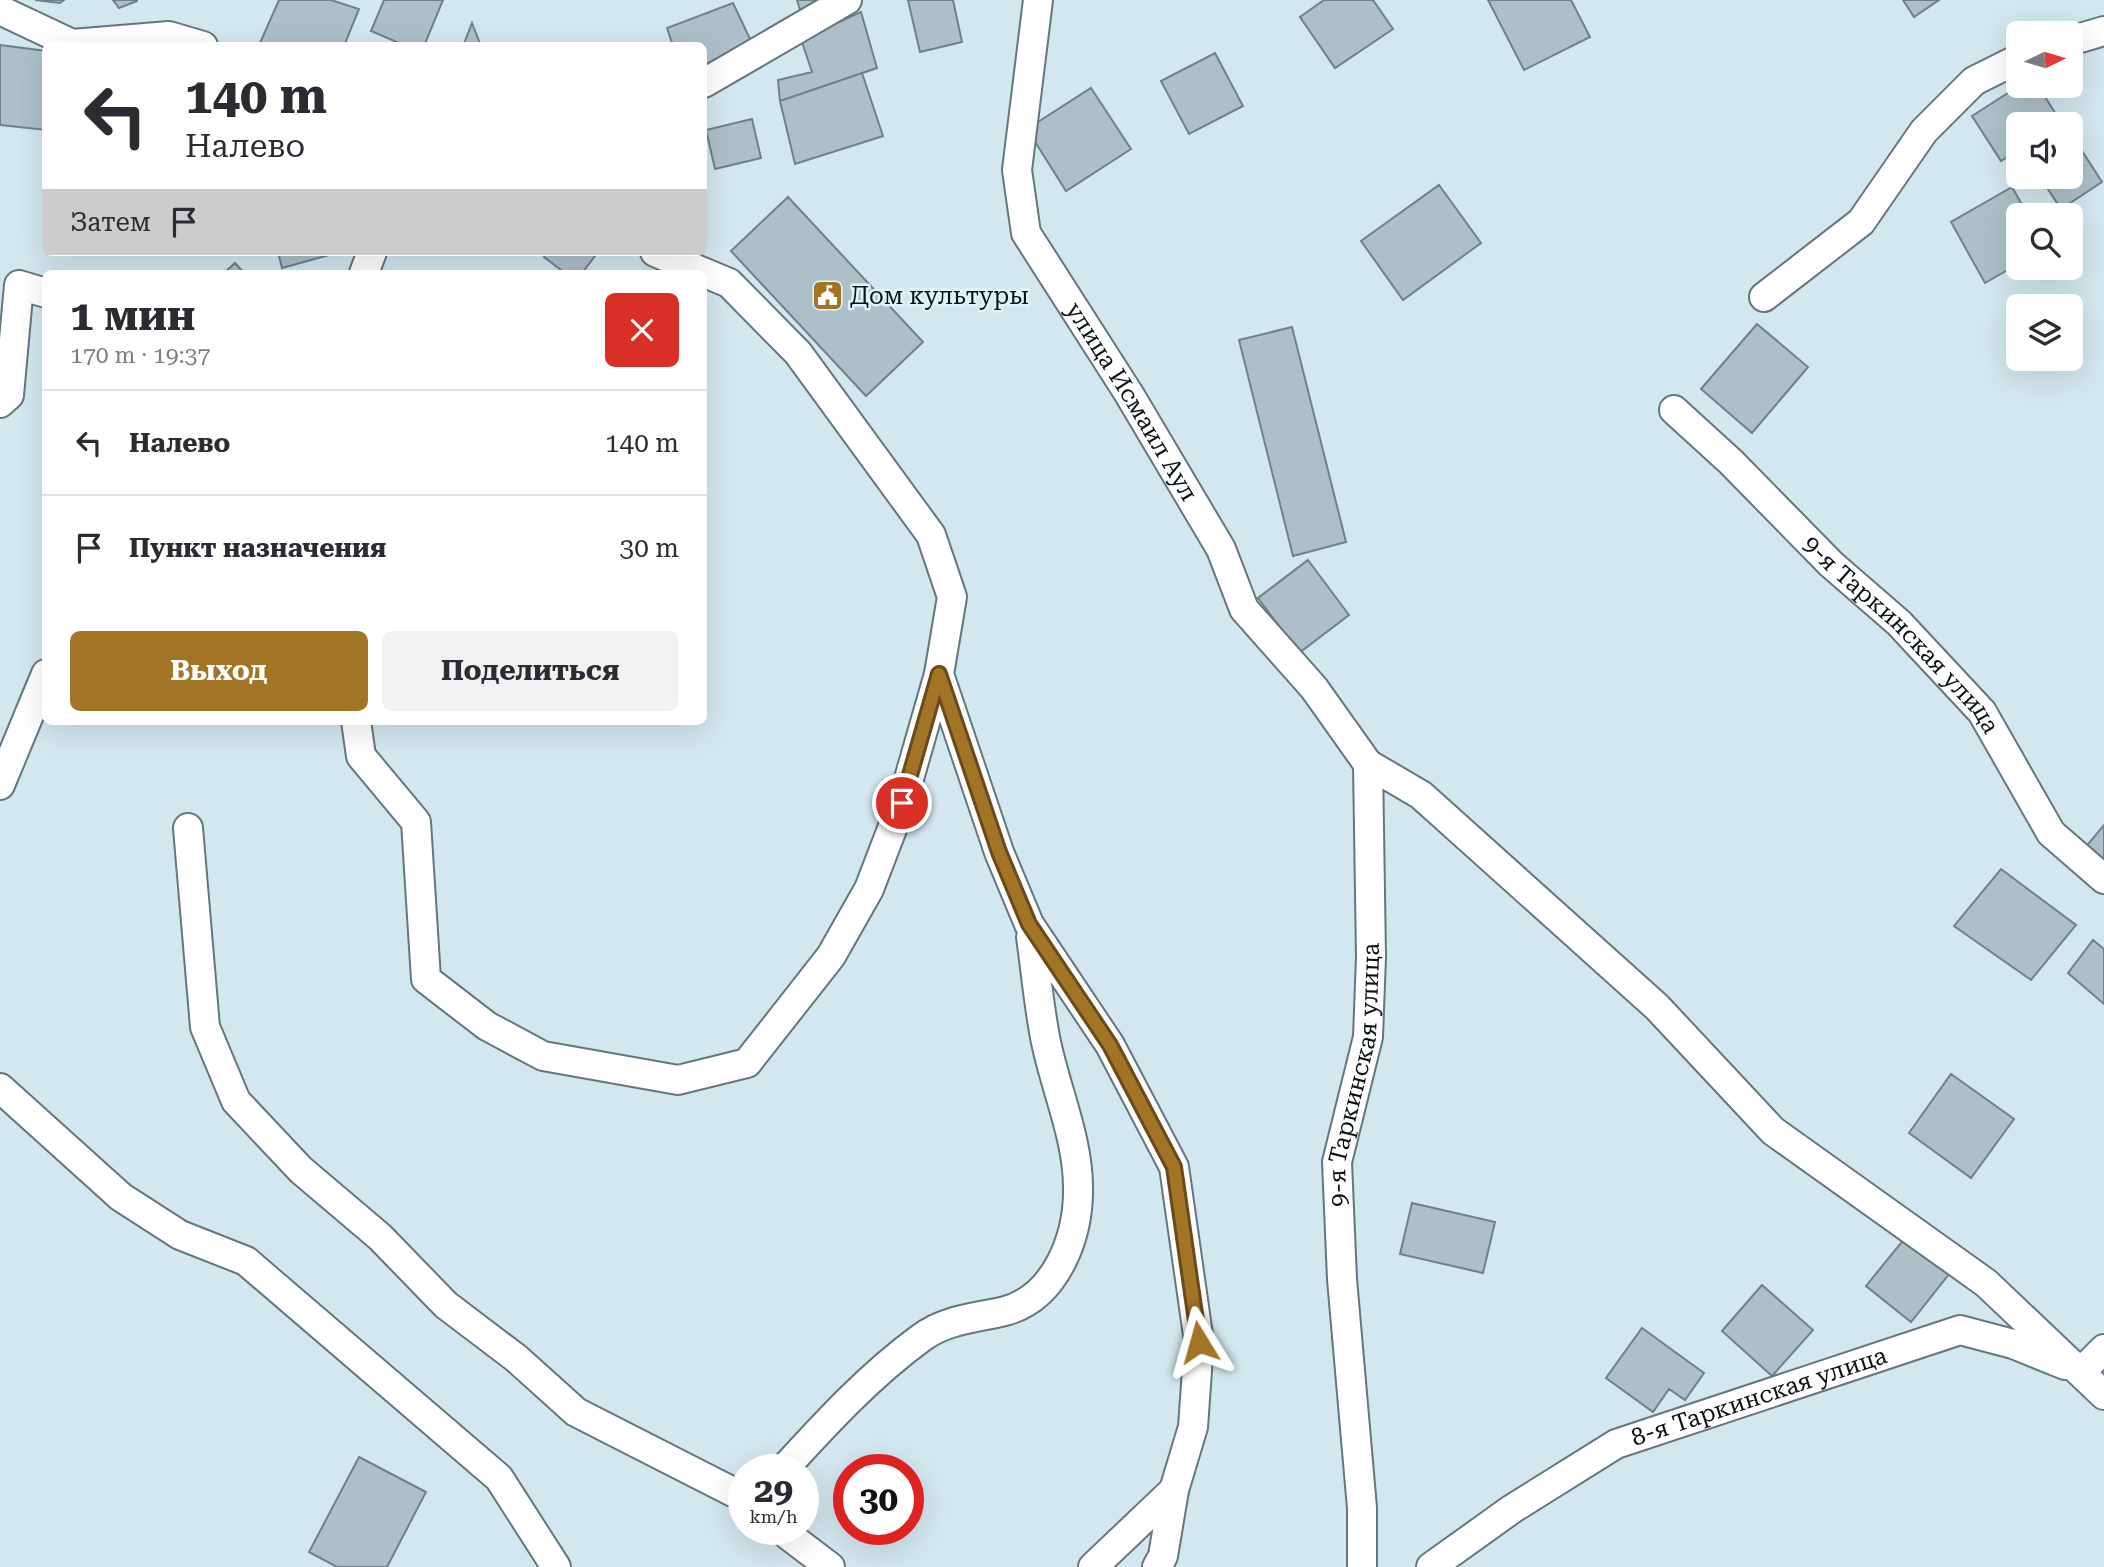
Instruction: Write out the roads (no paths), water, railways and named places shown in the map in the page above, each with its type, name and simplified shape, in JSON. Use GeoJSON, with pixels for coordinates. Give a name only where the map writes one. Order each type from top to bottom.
{"type":"FeatureCollection","features":[{"type":"Feature","properties":{"kind":"street"},"geometry":{"type":"LineString","coordinates":[[707,81],[847,0]]}},
{"type":"Feature","properties":{"kind":"street","name":"улица Исмаил Аул"},"geometry":{"type":"LineString","coordinates":[[1038,0],[1017,170],[1026,233],[1129,394],[1221,548],[1244,609],[1314,688],[1368,764]]}},
{"type":"Feature","properties":{"kind":"street"},"geometry":{"type":"LineString","coordinates":[[0,10],[68,42]]}},
{"type":"Feature","properties":{"kind":"street"},"geometry":{"type":"LineString","coordinates":[[2083,37],[2104,31]]}},
{"type":"Feature","properties":{"kind":"street"},"geometry":{"type":"LineString","coordinates":[[96,42],[169,36],[189,42]]}},
{"type":"Feature","properties":{"kind":"street"},"geometry":{"type":"LineString","coordinates":[[1764,297],[1861,222],[1924,131],[1974,81],[2006,65]]}},
{"type":"Feature","properties":{"kind":"street"},"geometry":{"type":"LineString","coordinates":[[665,256],[698,270]]}},
{"type":"Feature","properties":{"kind":"street"},"geometry":{"type":"LineString","coordinates":[[357,725],[361,756],[416,822],[426,979],[487,1026],[543,1056],[678,1080],[747,1063],[831,956],[869,889],[902,803],[939,674],[952,597],[932,535],[799,353],[729,283],[707,274]]}},
{"type":"Feature","properties":{"kind":"street"},"geometry":{"type":"LineString","coordinates":[[0,403],[9,394],[19,285],[42,292]]}},
{"type":"Feature","properties":{"kind":"street","name":"9-я Таркинская улица"},"geometry":{"type":"LineString","coordinates":[[1674,410],[1731,462],[1831,564],[1899,624],[1982,712],[2051,832],[2104,879]]}},
{"type":"Feature","properties":{"kind":"street"},"geometry":{"type":"LineString","coordinates":[[939,674],[999,852],[1029,924],[1110,1045],[1174,1167],[1199,1342],[1193,1427],[1174,1490],[1163,1556],[1157,1567]]}},
{"type":"Feature","properties":{"kind":"street"},"geometry":{"type":"LineString","coordinates":[[0,785],[42,684]]}},
{"type":"Feature","properties":{"kind":"street"},"geometry":{"type":"LineString","coordinates":[[1368,764],[1421,795],[1509,877],[1657,1007],[1773,1131],[1986,1283],[2104,1395]]}},
{"type":"Feature","properties":{"kind":"street","name":"9-я Таркинская улица"},"geometry":{"type":"LineString","coordinates":[[1362,1567],[1362,1508],[1342,1279],[1337,1162],[1368,1037],[1371,957],[1368,764]]}},
{"type":"Feature","properties":{"kind":"street"},"geometry":{"type":"LineString","coordinates":[[188,828],[205,1027],[236,1101],[301,1170],[380,1237],[446,1304],[516,1358],[576,1412],[728,1489]]}},
{"type":"Feature","properties":{"kind":"street"},"geometry":{"type":"LineString","coordinates":[[798,1454],[874,1375],[923,1336],[970,1315],[1008,1310],[1042,1290],[1072,1243],[1079,1186],[1070,1137],[1046,1042],[1029,924]]}},
{"type":"Feature","properties":{"kind":"street"},"geometry":{"type":"LineString","coordinates":[[0,1088],[121,1198],[180,1235],[246,1261],[489,1468],[499,1478],[556,1567]]}},
{"type":"Feature","properties":{"kind":"street","name":"8-я Таркинская улица"},"geometry":{"type":"LineString","coordinates":[[1431,1567],[1512,1509],[1616,1444],[1960,1330],[2013,1344],[2081,1372]]}},
{"type":"Feature","properties":{"kind":"street"},"geometry":{"type":"LineString","coordinates":[[2081,1372],[2104,1349]]}},
{"type":"Feature","properties":{"kind":"street"},"geometry":{"type":"LineString","coordinates":[[1093,1567],[1174,1490]]}},
{"type":"Feature","properties":{"kind":"street"},"geometry":{"type":"LineString","coordinates":[[801,1545],[830,1567]]}},
{"type":"Feature","properties":{"kind":"place","name":"Дом культуры"},"geometry":{"type":"Point","coordinates":[827,296]}}]}
